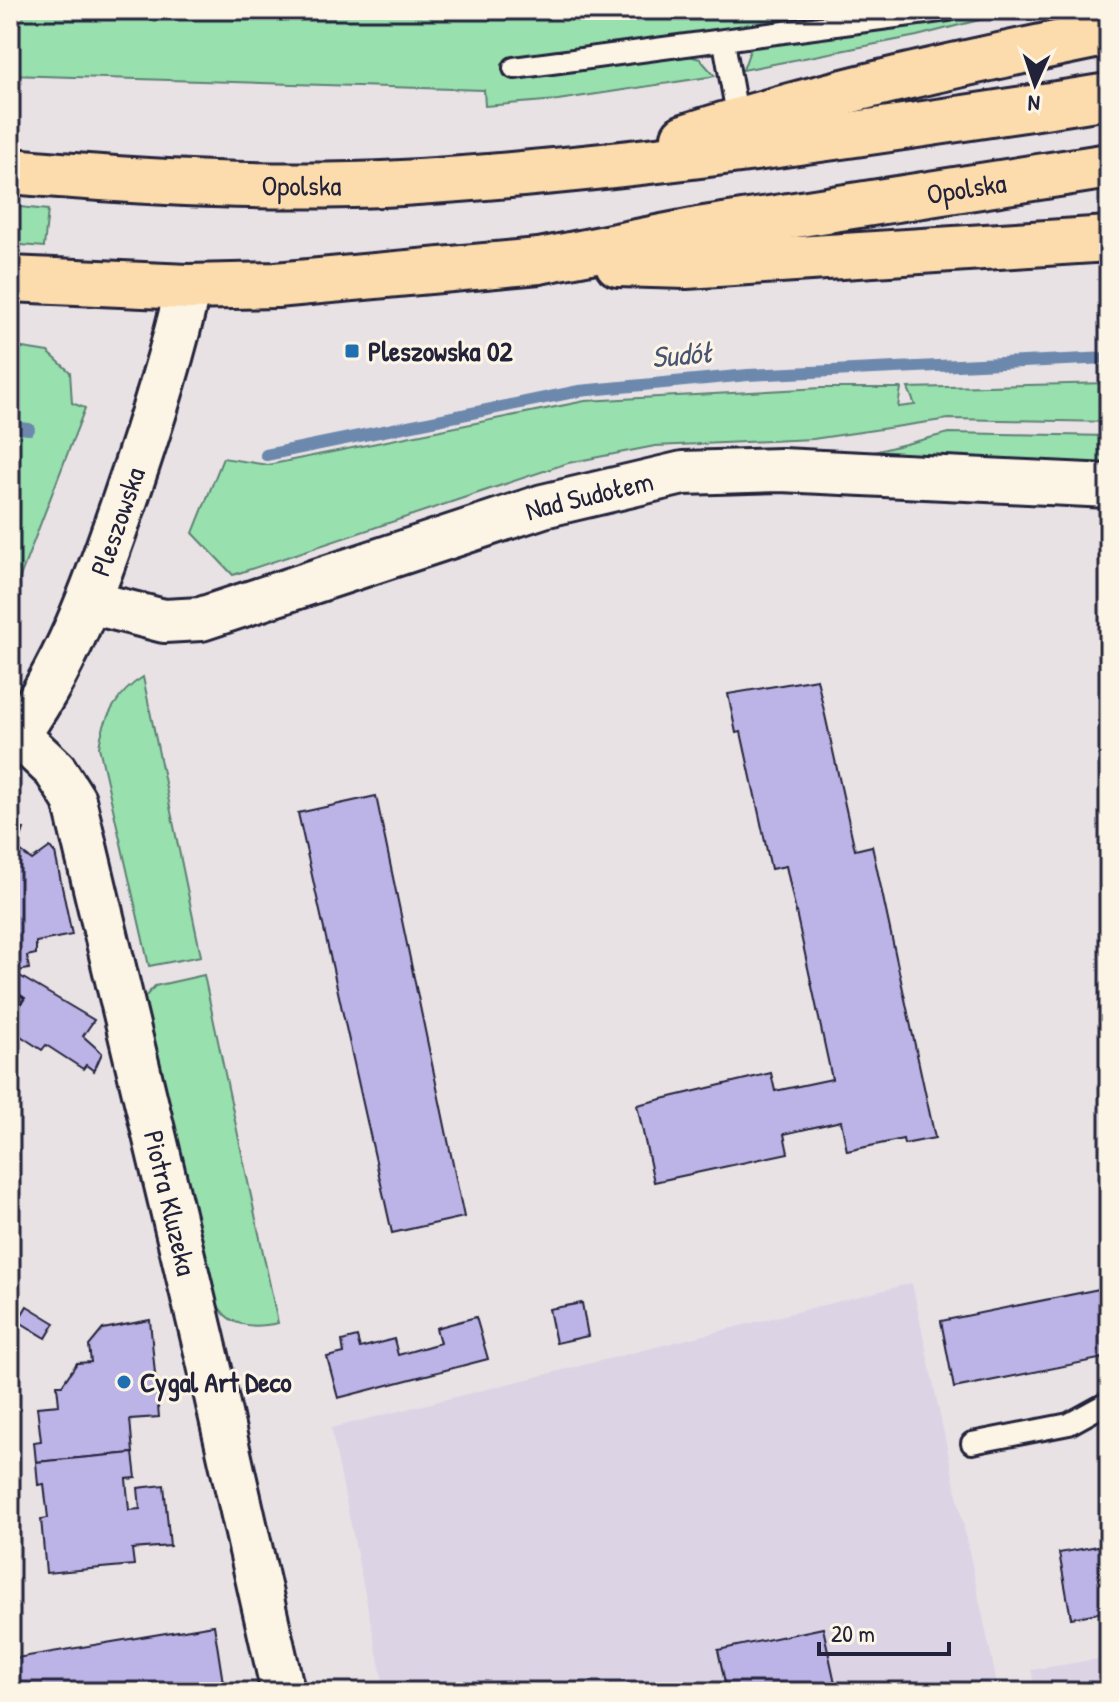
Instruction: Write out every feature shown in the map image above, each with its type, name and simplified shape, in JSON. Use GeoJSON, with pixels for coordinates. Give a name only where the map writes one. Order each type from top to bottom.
{"type":"FeatureCollection","features":[{"type":"Feature","properties":{"kind":"main road","name":"Opolska"},"geometry":{"type":"LineString","coordinates":[[594,165],[738,120],[976,61],[1109,33]]}},
{"type":"Feature","properties":{"kind":"main road","name":"Opolska"},"geometry":{"type":"LineString","coordinates":[[10,171],[106,179],[324,185],[460,179],[802,144],[1109,96]]}},
{"type":"Feature","properties":{"kind":"main road","name":"Opolska"},"geometry":{"type":"LineString","coordinates":[[10,279],[188,287],[361,279],[539,261],[698,230],[1109,166]]}},
{"type":"Feature","properties":{"kind":"main road","name":"Opolska"},"geometry":{"type":"LineString","coordinates":[[539,261],[686,266],[1109,239]]}},
{"type":"Feature","properties":{"kind":"street","name":"Pleszowska"},"geometry":{"type":"LineString","coordinates":[[14,739],[66,651],[89,602],[155,413],[188,287]]}},
{"type":"Feature","properties":{"kind":"street","name":"Nad Sudołem"},"geometry":{"type":"LineString","coordinates":[[89,602],[164,621],[201,619],[543,506],[683,473],[781,470],[1109,486]]}},
{"type":"Feature","properties":{"kind":"street","name":"Piotra Kluzeka"},"geometry":{"type":"LineString","coordinates":[[14,739],[60,777],[79,820],[283,1692]]}},
{"type":"Feature","properties":{"kind":"lane"},"geometry":{"type":"LineString","coordinates":[[514,68],[948,10]]}},
{"type":"Feature","properties":{"kind":"lane"},"geometry":{"type":"LineString","coordinates":[[724,42],[738,120]]}},
{"type":"Feature","properties":{"kind":"lane"},"geometry":{"type":"LineString","coordinates":[[972,1443],[1069,1424],[1109,1402]]}},
{"type":"Feature","properties":{"kind":"shaded area"},"geometry":{"type":"Polygon","coordinates":[[[912,1283],[999,1692],[385,1692],[331,1428],[912,1283]]]}},
{"type":"Feature","properties":{"kind":"shaded area"},"geometry":{"type":"Polygon","coordinates":[[[1109,1657],[1109,1692],[1036,1692],[1031,1670],[1109,1657]]]}},
{"type":"Feature","properties":{"kind":"green space"},"geometry":{"type":"Polygon","coordinates":[[[10,10],[663,10],[701,18],[756,10],[883,10],[511,58],[512,78],[689,56],[700,59],[715,76],[558,100],[485,106],[484,90],[10,75],[10,10]]]}},
{"type":"Feature","properties":{"kind":"green space"},"geometry":{"type":"Polygon","coordinates":[[[963,10],[1018,10],[917,36],[743,70],[750,50],[758,43],[963,15],[963,10]]]}},
{"type":"Feature","properties":{"kind":"green space"},"geometry":{"type":"Polygon","coordinates":[[[10,206],[48,210],[44,247],[10,244],[10,206]]]}},
{"type":"Feature","properties":{"kind":"green space"},"geometry":{"type":"Polygon","coordinates":[[[10,346],[48,352],[70,372],[72,403],[85,408],[10,603],[10,346]]]}},
{"type":"Feature","properties":{"kind":"green space"},"geometry":{"type":"Polygon","coordinates":[[[1109,383],[1109,422],[949,419],[813,439],[655,446],[568,463],[233,575],[193,533],[223,458],[268,465],[585,401],[822,388],[901,388],[898,407],[915,405],[908,388],[1109,383]]]}},
{"type":"Feature","properties":{"kind":"green space"},"geometry":{"type":"Polygon","coordinates":[[[949,433],[1109,436],[1109,467],[866,454],[949,433]]]}},
{"type":"Feature","properties":{"kind":"green space"},"geometry":{"type":"Polygon","coordinates":[[[143,677],[201,956],[149,966],[99,747],[113,707],[126,690],[143,677]]]}},
{"type":"Feature","properties":{"kind":"green space"},"geometry":{"type":"Polygon","coordinates":[[[204,975],[278,1323],[258,1326],[240,1324],[225,1315],[214,1298],[143,999],[155,986],[204,975]]]}},
{"type":"Feature","properties":{"kind":"building"},"geometry":{"type":"Polygon","coordinates":[[[817,679],[855,850],[872,846],[935,1138],[904,1144],[903,1139],[847,1151],[841,1121],[784,1134],[788,1153],[654,1182],[637,1105],[771,1073],[775,1091],[832,1079],[786,866],[771,869],[741,732],[736,733],[728,694],[817,679]]]}},
{"type":"Feature","properties":{"kind":"building"},"geometry":{"type":"Polygon","coordinates":[[[376,796],[464,1217],[392,1233],[298,813],[376,796]]]}},
{"type":"Feature","properties":{"kind":"building"},"geometry":{"type":"Polygon","coordinates":[[[11,826],[24,829],[17,849],[32,860],[50,847],[55,853],[72,935],[36,942],[36,954],[27,956],[29,969],[13,972],[10,970],[11,826]]]}},
{"type":"Feature","properties":{"kind":"building"},"geometry":{"type":"Polygon","coordinates":[[[13,972],[94,1020],[83,1036],[102,1053],[94,1071],[86,1065],[83,1069],[46,1045],[42,1050],[10,1029],[10,1021],[25,998],[10,988],[13,972]]]}},
{"type":"Feature","properties":{"kind":"building"},"geometry":{"type":"Polygon","coordinates":[[[10,989],[24,998],[10,1020],[10,989]]]}},
{"type":"Feature","properties":{"kind":"building"},"geometry":{"type":"Polygon","coordinates":[[[1109,1287],[1109,1357],[954,1388],[941,1321],[1109,1287]]]}},
{"type":"Feature","properties":{"kind":"building"},"geometry":{"type":"Polygon","coordinates":[[[582,1303],[588,1336],[556,1343],[549,1309],[582,1303]]]}},
{"type":"Feature","properties":{"kind":"building"},"geometry":{"type":"Polygon","coordinates":[[[27,1306],[55,1323],[46,1338],[18,1321],[27,1306]]]}},
{"type":"Feature","properties":{"kind":"building"},"geometry":{"type":"Polygon","coordinates":[[[476,1317],[488,1359],[338,1398],[327,1357],[344,1353],[342,1341],[357,1337],[360,1348],[394,1339],[398,1355],[440,1343],[436,1328],[476,1317]]]}},
{"type":"Feature","properties":{"kind":"building"},"geometry":{"type":"Polygon","coordinates":[[[150,1320],[159,1417],[130,1419],[133,1453],[36,1462],[34,1442],[41,1441],[37,1407],[59,1405],[57,1385],[62,1385],[77,1363],[91,1362],[89,1346],[103,1329],[150,1320]]]}},
{"type":"Feature","properties":{"kind":"building"},"geometry":{"type":"Polygon","coordinates":[[[133,1453],[136,1478],[126,1479],[129,1510],[140,1509],[138,1488],[164,1485],[170,1546],[132,1549],[134,1565],[46,1573],[41,1519],[48,1518],[44,1484],[38,1485],[36,1462],[133,1453]]]}},
{"type":"Feature","properties":{"kind":"building"},"geometry":{"type":"Polygon","coordinates":[[[1109,1544],[1109,1611],[1071,1618],[1059,1553],[1109,1544]]]}},
{"type":"Feature","properties":{"kind":"building"},"geometry":{"type":"Polygon","coordinates":[[[214,1625],[224,1689],[203,1692],[10,1692],[10,1659],[214,1625]]]}},
{"type":"Feature","properties":{"kind":"building"},"geometry":{"type":"Polygon","coordinates":[[[823,1628],[837,1692],[727,1692],[718,1650],[823,1628]]]}},
{"type":"Feature","properties":{"kind":"waterway","name":"Sudół"},"geometry":{"type":"LineString","coordinates":[[266,455],[579,391],[748,375],[1109,358]]}},
{"type":"Feature","properties":{"kind":"waterway","name":"Sudół"},"geometry":{"type":"LineString","coordinates":[[10,427],[29,429]]}},
{"type":"Feature","properties":{"kind":"place","name":"Pleszowska 02"},"geometry":{"type":"Point","coordinates":[352,351]}},
{"type":"Feature","properties":{"kind":"place","name":"Cygal Art Deco"},"geometry":{"type":"Point","coordinates":[124,1382]}}]}
